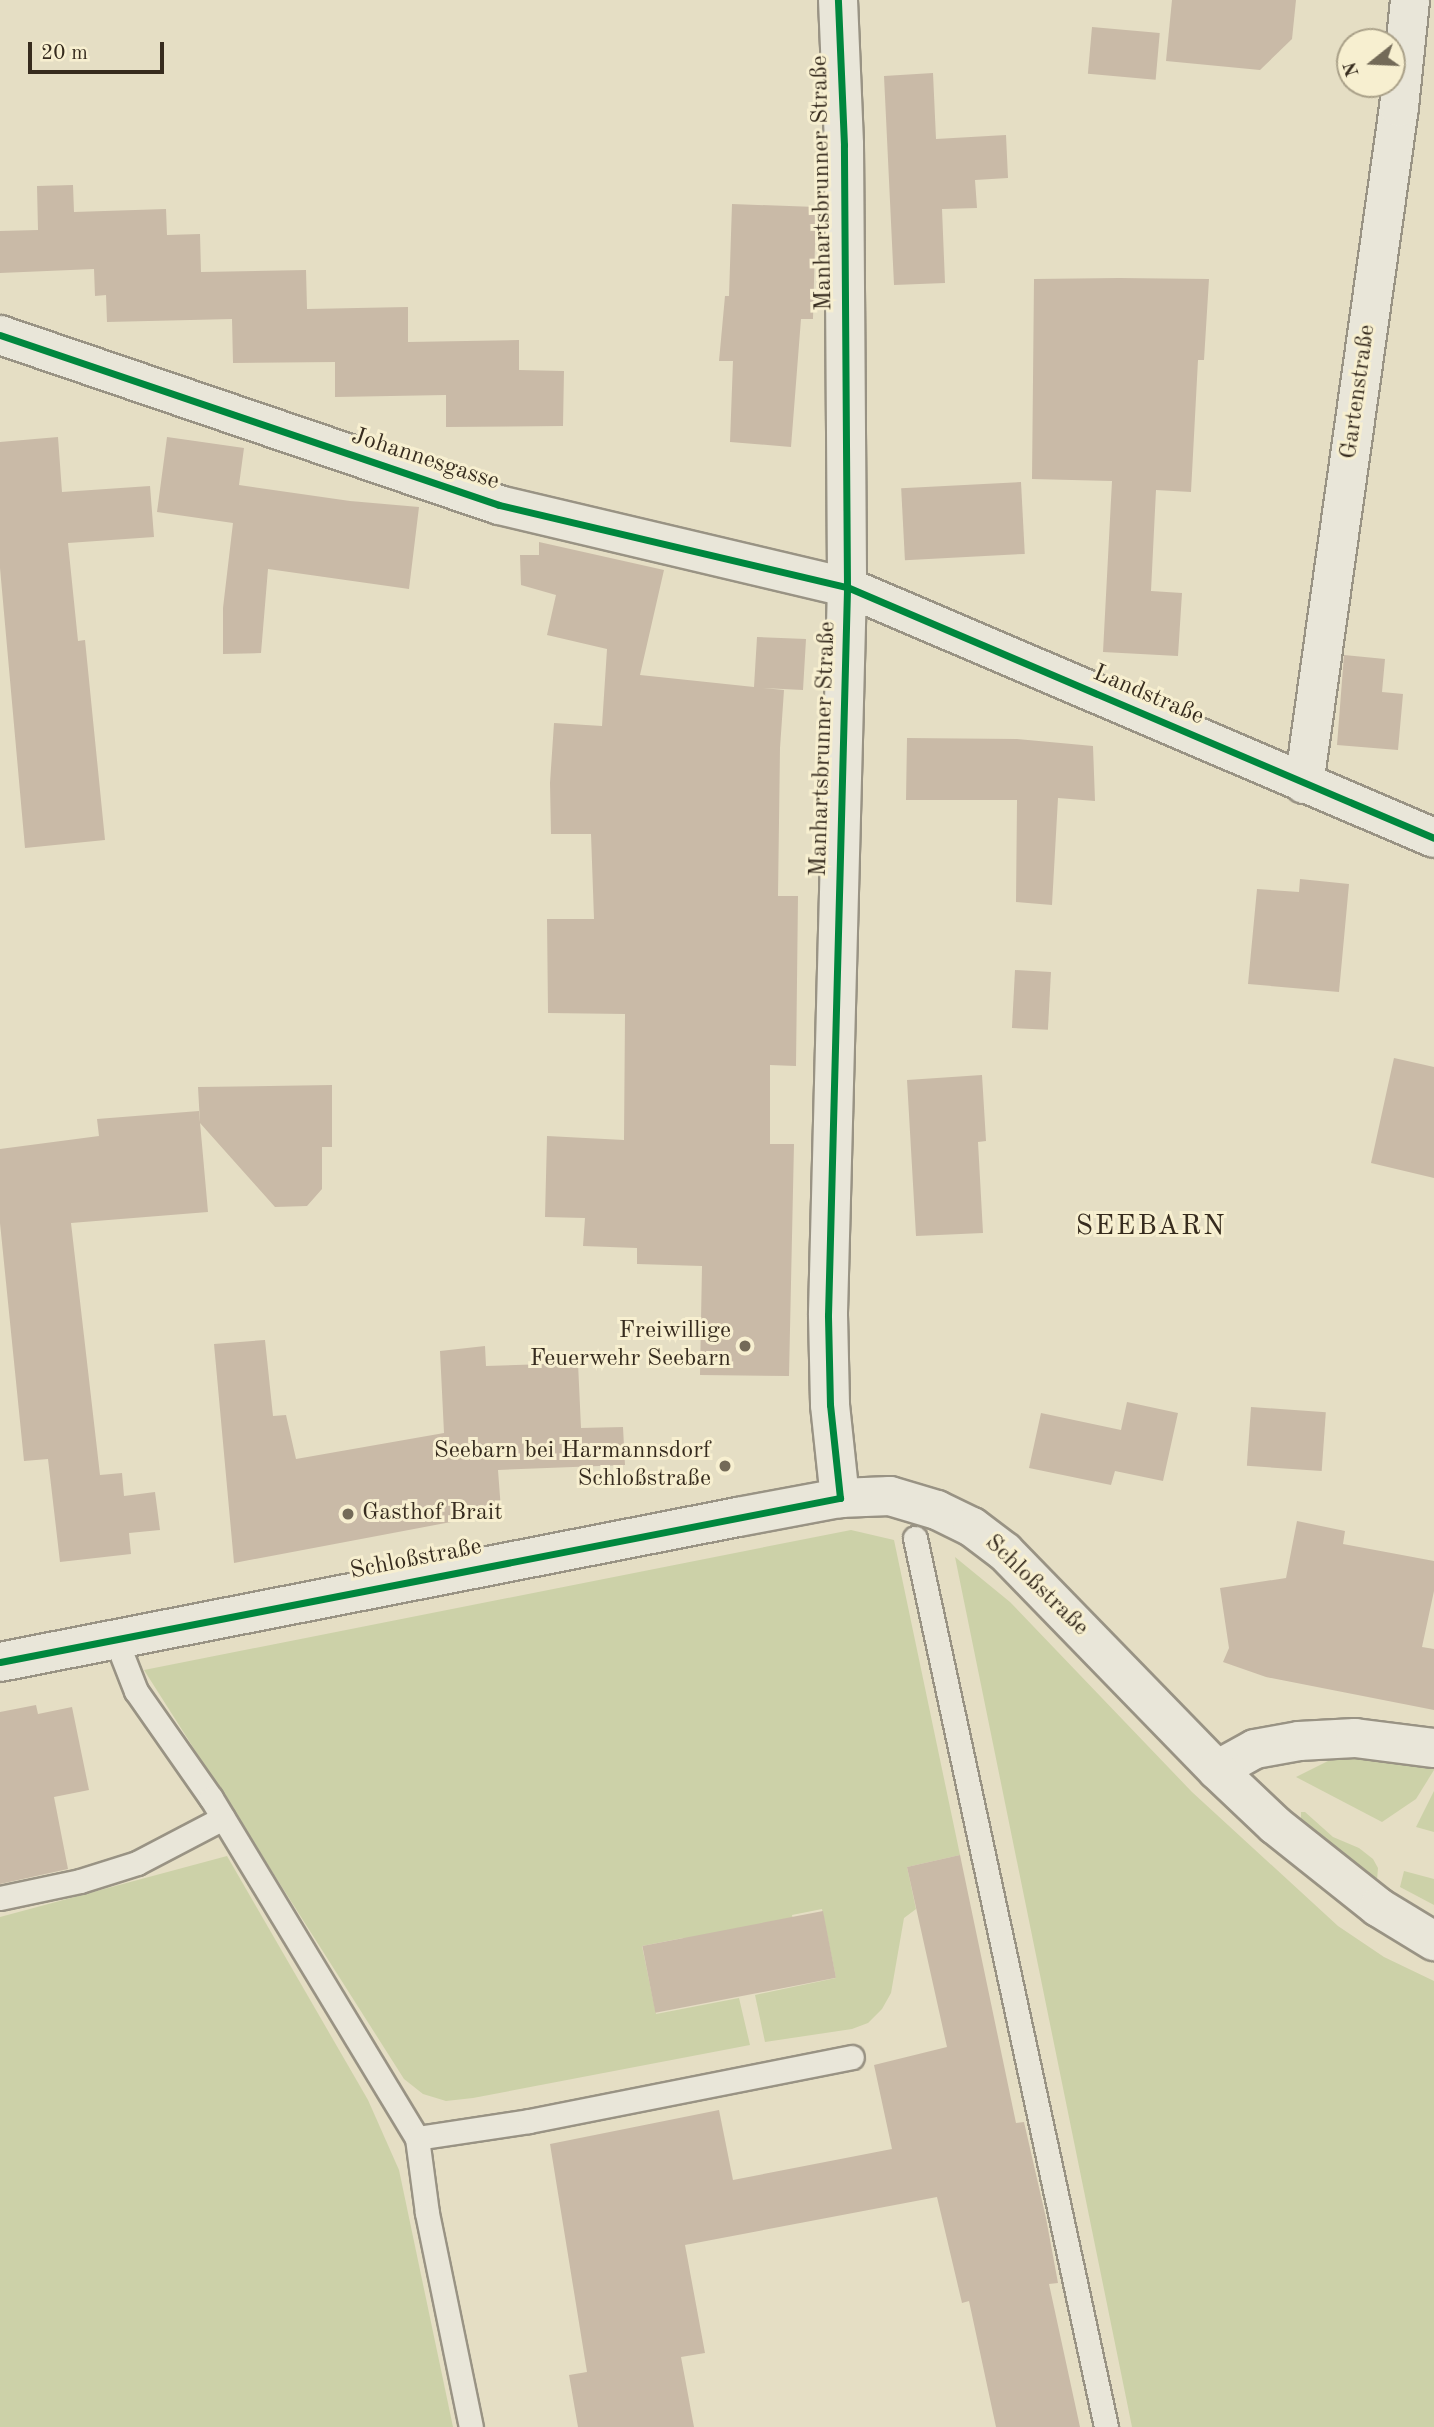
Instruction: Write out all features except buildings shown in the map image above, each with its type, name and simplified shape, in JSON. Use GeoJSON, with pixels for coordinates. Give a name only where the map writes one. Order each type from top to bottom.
{"type":"FeatureCollection","features":[{"type":"Feature","properties":{"kind":"street","name":"Manhartsbrunner Straße"},"geometry":{"type":"LineString","coordinates":[[838,0],[844,145],[847,587],[828,1314],[830,1405],[840,1498]]}},
{"type":"Feature","properties":{"kind":"street","name":"Gartenstraße"},"geometry":{"type":"LineString","coordinates":[[1304,784],[1399,107],[1410,0]]}},
{"type":"Feature","properties":{"kind":"street","name":"Johannesgasse"},"geometry":{"type":"LineString","coordinates":[[0,335],[499,505],[847,587]]}},
{"type":"Feature","properties":{"kind":"street","name":"Landstraße"},"geometry":{"type":"LineString","coordinates":[[847,587],[1434,838]]}},
{"type":"Feature","properties":{"kind":"street","name":"Schloßstraße"},"geometry":{"type":"LineString","coordinates":[[0,1662],[840,1498],[869,1495],[899,1498],[937,1510],[972,1527],[1037,1584],[1217,1770],[1343,1882],[1434,1941]]}},
{"type":"Feature","properties":{"kind":"street"},"geometry":{"type":"LineString","coordinates":[[1217,1770],[1255,1749],[1299,1741],[1355,1738],[1434,1748]]}},
{"type":"Feature","properties":{"kind":"lane"},"geometry":{"type":"LineString","coordinates":[[915,1538],[1106,2427]]}},
{"type":"Feature","properties":{"kind":"lane"},"geometry":{"type":"LineString","coordinates":[[116,1640],[136,1692],[223,1818],[417,2138],[427,2213],[471,2427]]}},
{"type":"Feature","properties":{"kind":"lane"},"geometry":{"type":"LineString","coordinates":[[0,1898],[80,1881],[136,1863],[223,1818]]}},
{"type":"Feature","properties":{"kind":"lane"},"geometry":{"type":"LineString","coordinates":[[417,2138],[529,2121],[852,2057]]}},
{"type":"Feature","properties":{"kind":"green space"},"geometry":{"type":"Polygon","coordinates":[[[851,1530],[894,1540],[960,1855],[907,1867],[916,1909],[904,1918],[891,1993],[882,2009],[868,2023],[852,2029],[765,2042],[755,1995],[836,1978],[822,1909],[792,1915],[797,1938],[687,1961],[683,1938],[642,1946],[656,2014],[739,1998],[750,2045],[473,2098],[446,2101],[423,2094],[404,2079],[144,1670],[851,1530]]]}},
{"type":"Feature","properties":{"kind":"green space"},"geometry":{"type":"Polygon","coordinates":[[[955,1557],[1010,1602],[1192,1792],[1338,1926],[1384,1957],[1434,1981],[1434,2427],[1132,2427],[955,1557]]]}},
{"type":"Feature","properties":{"kind":"green space"},"geometry":{"type":"Polygon","coordinates":[[[1344,1758],[1434,1764],[1434,1770],[1416,1799],[1382,1822],[1296,1777],[1328,1761],[1344,1758]]]}},
{"type":"Feature","properties":{"kind":"green space"},"geometry":{"type":"Polygon","coordinates":[[[1434,1791],[1434,1832],[1416,1827],[1434,1791]]]}},
{"type":"Feature","properties":{"kind":"green space"},"geometry":{"type":"Polygon","coordinates":[[[1301,1812],[1305,1812],[1333,1837],[1359,1848],[1373,1859],[1378,1868],[1377,1880],[1301,1820],[1301,1812]]]}},
{"type":"Feature","properties":{"kind":"green space"},"geometry":{"type":"Polygon","coordinates":[[[227,1856],[368,2100],[399,2170],[453,2427],[0,2427],[0,1917],[227,1856]]]}},
{"type":"Feature","properties":{"kind":"green space"},"geometry":{"type":"Polygon","coordinates":[[[1404,1871],[1434,1879],[1434,1905],[1400,1887],[1404,1871]]]}},
{"type":"Feature","properties":{"kind":"cycle path"},"geometry":{"type":"LineString","coordinates":[[0,1662],[840,1498],[830,1405],[828,1315],[847,587],[844,145],[838,0]]}},
{"type":"Feature","properties":{"kind":"cycle path"},"geometry":{"type":"LineString","coordinates":[[0,335],[499,505],[847,587],[1434,838]]}},
{"type":"Feature","properties":{"kind":"place","name":"Freiwillige Feuerwehr Seebarn"},"geometry":{"type":"Point","coordinates":[745,1346]}},
{"type":"Feature","properties":{"kind":"place","name":"Seebarn bei Harmannsdorf Schloßstraße"},"geometry":{"type":"Point","coordinates":[725,1466]}},
{"type":"Feature","properties":{"kind":"place","name":"Gasthof Brait"},"geometry":{"type":"Point","coordinates":[348,1514]}},
{"type":"Feature","properties":{"kind":"district","name":"SEEBARN"},"geometry":{"type":"Point","coordinates":[1151,1227]}}]}
